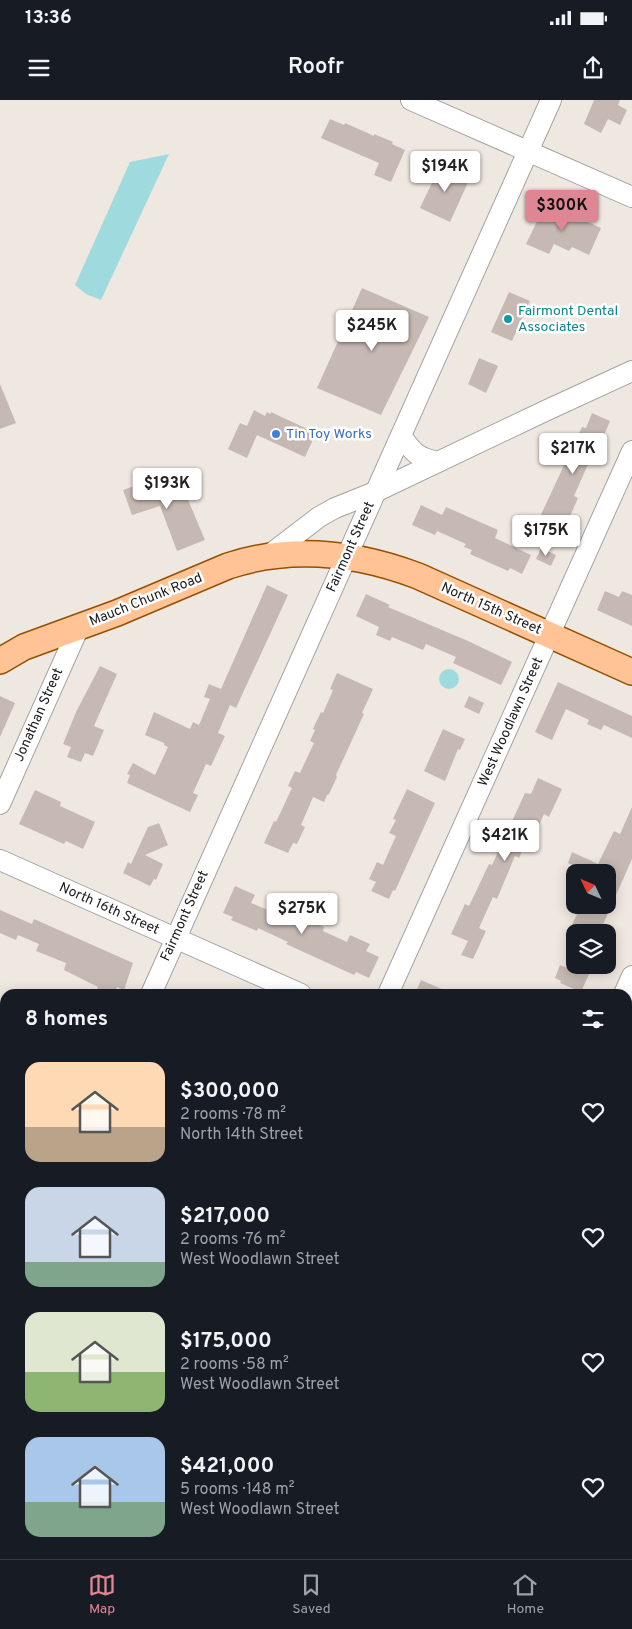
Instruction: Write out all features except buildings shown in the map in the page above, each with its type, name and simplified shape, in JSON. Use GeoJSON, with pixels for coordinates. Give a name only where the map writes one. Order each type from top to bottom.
{"type":"FeatureCollection","features":[{"type":"Feature","properties":{"kind":"main road","name":"Mauch Chunk Road"},"geometry":{"type":"LineString","coordinates":[[0,652],[24,647],[126,610],[228,566],[244,561],[268,556],[310,554],[346,556]]}},
{"type":"Feature","properties":{"kind":"main road","name":"North 15th Street"},"geometry":{"type":"LineString","coordinates":[[346,556],[377,562],[418,576],[632,672]]}},
{"type":"Feature","properties":{"kind":"main road","name":"Mauch Chunk Road"},"geometry":{"type":"LineString","coordinates":[[0,661],[24,647]]}},
{"type":"Feature","properties":{"kind":"street"},"geometry":{"type":"LineString","coordinates":[[410,100],[632,198]]}},
{"type":"Feature","properties":{"kind":"street","name":"Fairmont Street"},"geometry":{"type":"LineString","coordinates":[[153,989],[551,100]]}},
{"type":"Feature","properties":{"kind":"street","name":"Mauch Chunk Road"},"geometry":{"type":"LineString","coordinates":[[268,556],[319,517],[335,508],[375,492],[632,371]]}},
{"type":"Feature","properties":{"kind":"street"},"geometry":{"type":"LineString","coordinates":[[401,436],[416,455],[424,460],[438,462]]}},
{"type":"Feature","properties":{"kind":"street","name":"West Woodlawn Street"},"geometry":{"type":"LineString","coordinates":[[390,989],[632,451]]}},
{"type":"Feature","properties":{"kind":"street","name":"Jonathan Street"},"geometry":{"type":"LineString","coordinates":[[0,804],[79,627]]}},
{"type":"Feature","properties":{"kind":"street","name":"North 16th Street"},"geometry":{"type":"LineString","coordinates":[[0,860],[289,989]]}},
{"type":"Feature","properties":{"kind":"street"},"geometry":{"type":"LineString","coordinates":[[626,989],[632,976]]}},
{"type":"Feature","properties":{"kind":"water"},"geometry":{"type":"Polygon","coordinates":[[[169,154],[101,300],[86,294],[75,285],[130,162],[169,154]]]}},
{"type":"Feature","properties":{"kind":"water"},"geometry":{"type":"Polygon","coordinates":[[[449,669],[456,672],[459,679],[456,686],[449,689],[442,686],[439,679],[442,672],[449,669]]]}},
{"type":"Feature","properties":{"kind":"place","name":"Fairmont Dental Associates"},"geometry":{"type":"Point","coordinates":[508,319]}},
{"type":"Feature","properties":{"kind":"place","name":"Tin Toy Works"},"geometry":{"type":"Point","coordinates":[276,434]}}]}
